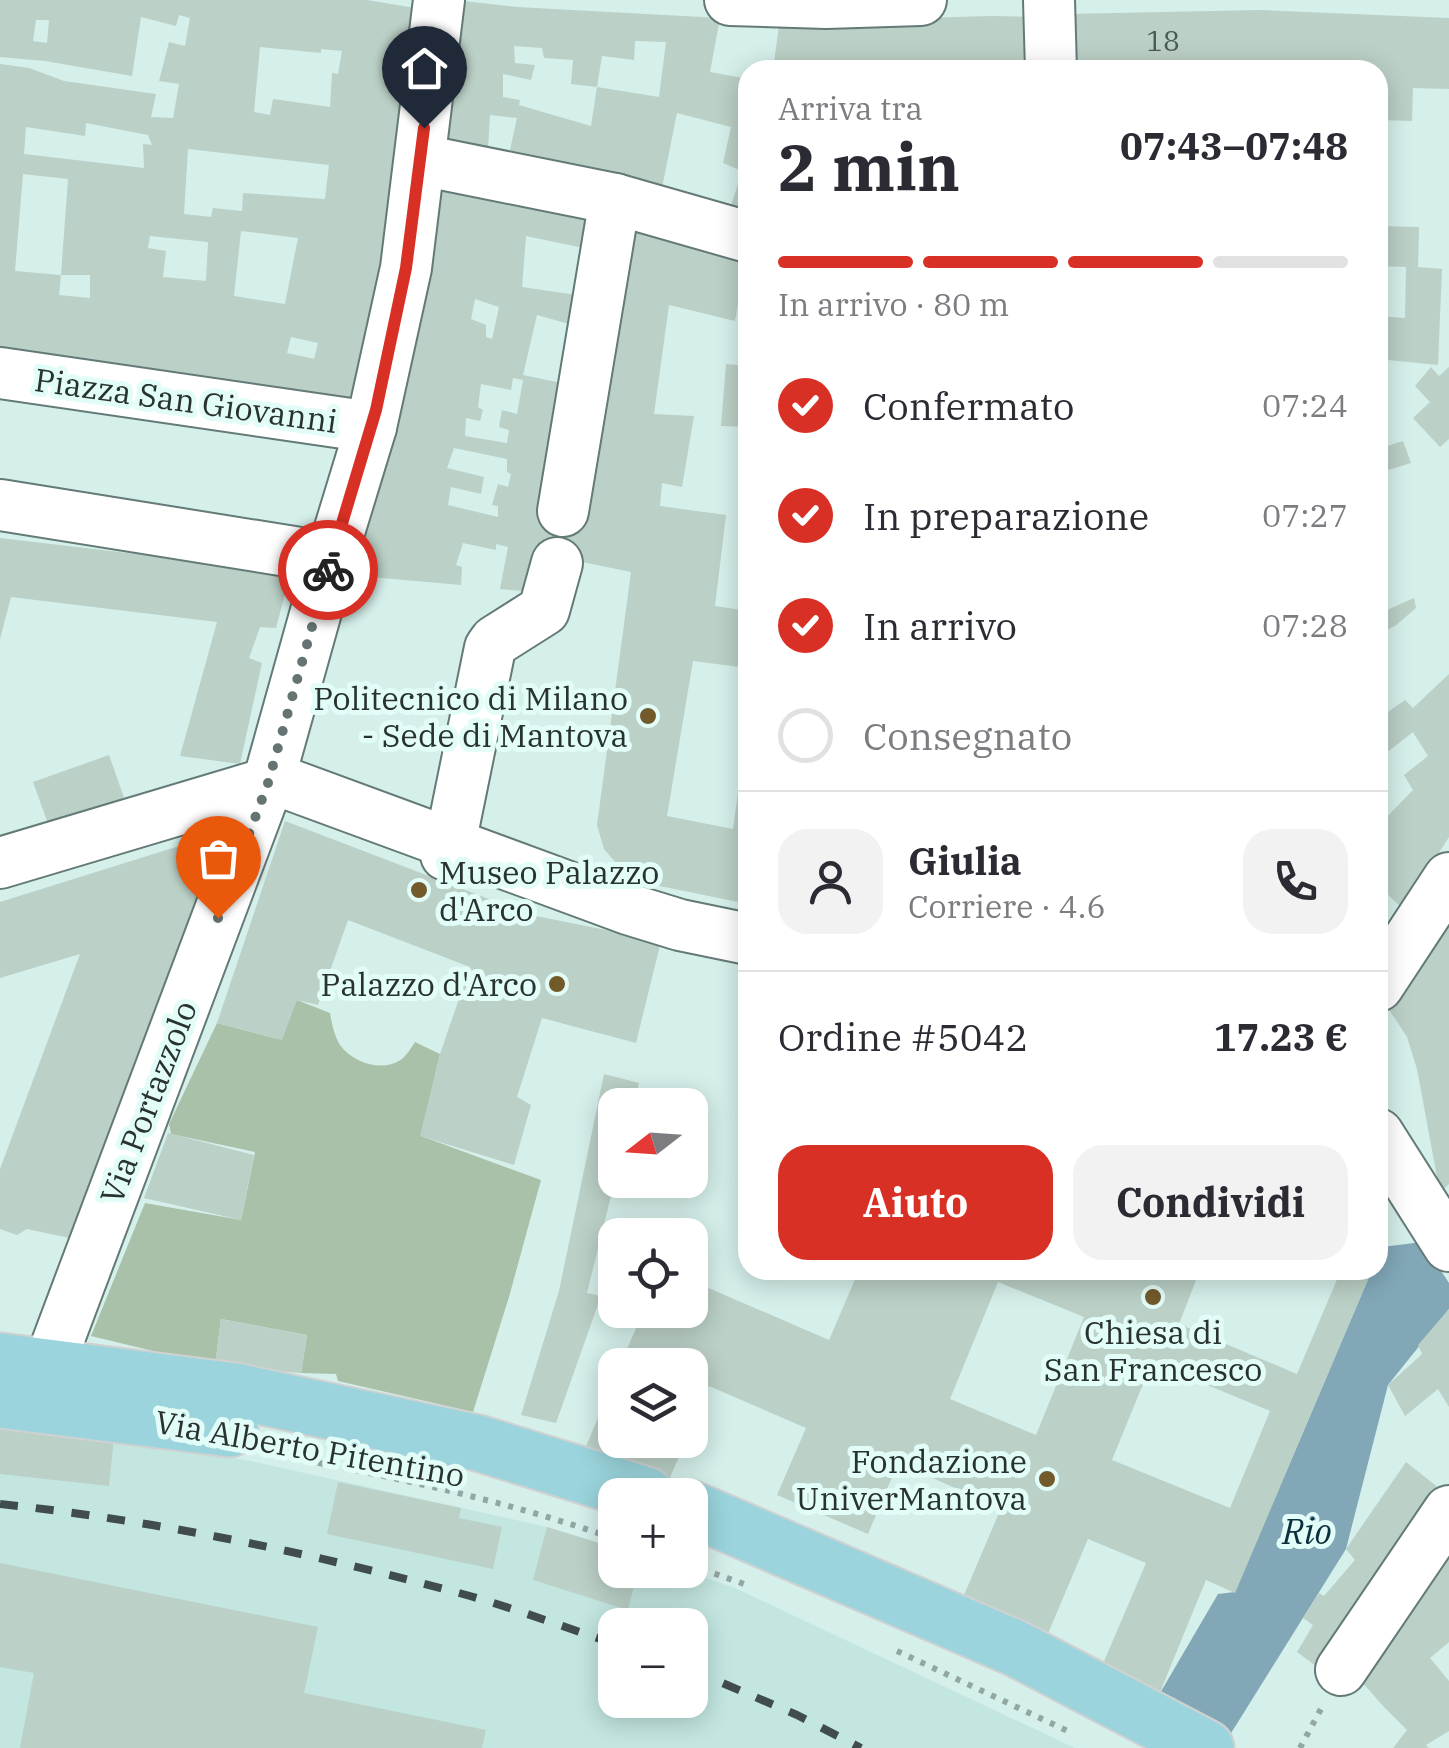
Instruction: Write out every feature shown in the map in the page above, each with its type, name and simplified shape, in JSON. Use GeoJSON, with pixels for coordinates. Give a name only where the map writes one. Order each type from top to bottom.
{"type":"FeatureCollection","features":[{"type":"Feature","properties":{"kind":"main road","name":"Via Alberto Pitentino"},"geometry":{"type":"LineString","coordinates":[[16,1369],[234,1391],[478,1443],[598,1480]]}},
{"type":"Feature","properties":{"kind":"main road","name":"Via Alberto Pitentino"},"geometry":{"type":"LineString","coordinates":[[0,1400],[344,1447],[470,1476],[598,1515]]}},
{"type":"Feature","properties":{"kind":"main road"},"geometry":{"type":"LineString","coordinates":[[708,1516],[1017,1649],[1122,1733]]}},
{"type":"Feature","properties":{"kind":"main road"},"geometry":{"type":"LineString","coordinates":[[708,1552],[854,1611],[1122,1733],[1206,1748]]}},
{"type":"Feature","properties":{"kind":"street","name":"Via Portazzolo"},"geometry":{"type":"LineString","coordinates":[[16,1369],[268,783],[371,427],[406,268],[439,0]]}},
{"type":"Feature","properties":{"kind":"street"},"geometry":{"type":"LineString","coordinates":[[730,0],[921,0]]}},
{"type":"Feature","properties":{"kind":"street"},"geometry":{"type":"LineString","coordinates":[[1049,0],[1051,60]]}},
{"type":"Feature","properties":{"kind":"street"},"geometry":{"type":"LineString","coordinates":[[421,160],[615,198],[738,234]]}},
{"type":"Feature","properties":{"kind":"street"},"geometry":{"type":"LineString","coordinates":[[563,511],[615,198]]}},
{"type":"Feature","properties":{"kind":"street","name":"Piazza San Giovanni"},"geometry":{"type":"LineString","coordinates":[[0,373],[371,427]]}},
{"type":"Feature","properties":{"kind":"street"},"geometry":{"type":"LineString","coordinates":[[0,505],[331,558]]}},
{"type":"Feature","properties":{"kind":"street"},"geometry":{"type":"LineString","coordinates":[[448,850],[490,648],[544,610],[557,563]]}},
{"type":"Feature","properties":{"kind":"street"},"geometry":{"type":"LineString","coordinates":[[0,863],[268,783],[678,936],[738,949]]}},
{"type":"Feature","properties":{"kind":"street"},"geometry":{"type":"LineString","coordinates":[[1388,965],[1401,937],[1449,878]]}},
{"type":"Feature","properties":{"kind":"street"},"geometry":{"type":"LineString","coordinates":[[584,900],[738,937]]}},
{"type":"Feature","properties":{"kind":"street"},"geometry":{"type":"LineString","coordinates":[[1388,1129],[1434,1207],[1449,1246]]}},
{"type":"Feature","properties":{"kind":"street"},"geometry":{"type":"LineString","coordinates":[[1388,1147],[1434,1207]]}},
{"type":"Feature","properties":{"kind":"street"},"geometry":{"type":"LineString","coordinates":[[1341,1670],[1449,1511]]}},
{"type":"Feature","properties":{"kind":"path"},"geometry":{"type":"LineString","coordinates":[[261,1452],[516,1508],[598,1534]]}},
{"type":"Feature","properties":{"kind":"path"},"geometry":{"type":"LineString","coordinates":[[708,1572],[752,1588]]}},
{"type":"Feature","properties":{"kind":"path"},"geometry":{"type":"LineString","coordinates":[[891,1648],[1122,1733]]}},
{"type":"Feature","properties":{"kind":"path"},"geometry":{"type":"LineString","coordinates":[[1300,1748],[1314,1722]]}},
{"type":"Feature","properties":{"kind":"shaded area"},"geometry":{"type":"Polygon","coordinates":[[[297,1000],[330,1013],[340,1045],[367,1064],[383,1066],[399,1061],[415,1042],[440,1054],[421,1136],[541,1180],[473,1412],[338,1381],[336,1374],[301,1373],[307,1335],[221,1319],[215,1366],[91,1336],[145,1203],[241,1220],[255,1152],[171,1134],[169,1124],[217,1023],[278,1039],[297,1000]]]}},
{"type":"Feature","properties":{"kind":"shaded area"},"geometry":{"type":"Polygon","coordinates":[[[0,1424],[114,1436],[251,1461],[547,1527],[598,1543],[598,1588],[708,1588],[708,1579],[1075,1748],[0,1748],[0,1424]]]}},
{"type":"Feature","properties":{"kind":"water","name":"Rio"},"geometry":{"type":"Polygon","coordinates":[[[1422,1242],[1449,1283],[1449,1309],[1388,1385],[1346,1549],[1228,1738],[1153,1705],[1218,1594],[1235,1592],[1368,1280],[1388,1280],[1388,1246],[1422,1242]]]}},
{"type":"Feature","properties":{"kind":"building"},"geometry":{"type":"Polygon","coordinates":[[[0,0],[367,0],[415,8],[402,154],[356,405],[0,361],[0,64],[29,68],[64,81],[156,94],[151,117],[173,118],[179,84],[159,81],[169,42],[185,46],[190,18],[179,15],[176,26],[141,17],[132,76],[0,57],[0,0]],[[36,20],[33,41],[47,43],[49,20],[36,20]],[[260,47],[254,112],[270,115],[273,99],[330,107],[332,73],[338,74],[342,51],[321,49],[321,53],[260,47]],[[86,123],[85,136],[26,127],[24,154],[144,168],[143,144],[152,145],[148,135],[86,123]],[[188,149],[184,214],[211,217],[213,208],[242,211],[243,193],[325,199],[329,165],[188,149]],[[23,174],[15,271],[61,275],[68,179],[23,174]],[[241,231],[234,296],[285,304],[298,238],[241,231]],[[150,236],[148,248],[166,251],[163,277],[206,281],[208,242],[150,236]],[[61,275],[59,295],[90,298],[90,275],[61,275]],[[291,337],[287,353],[314,359],[318,343],[291,337]]]}},
{"type":"Feature","properties":{"kind":"building"},"geometry":{"type":"Polygon","coordinates":[[[455,0],[720,18],[710,72],[738,77],[738,169],[723,163],[731,127],[677,113],[659,203],[433,156],[455,0]],[[635,41],[634,60],[602,56],[597,87],[659,97],[666,42],[635,41]],[[514,46],[515,63],[535,65],[531,80],[503,74],[503,97],[591,126],[597,87],[571,84],[573,60],[544,58],[542,48],[514,46]],[[490,115],[488,149],[510,150],[517,118],[490,115]]]}},
{"type":"Feature","properties":{"kind":"building"},"geometry":{"type":"Polygon","coordinates":[[[1261,10],[1449,18],[1449,89],[1413,88],[1412,121],[1388,120],[1388,60],[1067,60],[1066,14],[1261,10]]]}},
{"type":"Feature","properties":{"kind":"building"},"geometry":{"type":"Polygon","coordinates":[[[1041,17],[1041,60],[774,60],[780,18],[815,21],[1041,17]]]}},
{"type":"Feature","properties":{"kind":"building"},"geometry":{"type":"Polygon","coordinates":[[[442,176],[603,205],[598,251],[526,236],[522,287],[590,297],[587,329],[537,315],[523,375],[576,386],[620,219],[738,248],[735,321],[669,305],[654,414],[694,416],[682,487],[662,483],[660,506],[726,515],[715,606],[738,609],[738,667],[693,661],[667,816],[733,829],[738,793],[738,902],[640,882],[604,849],[597,825],[631,572],[538,553],[533,592],[500,589],[508,547],[496,544],[496,550],[463,543],[456,565],[462,567],[461,585],[347,575],[442,176]],[[475,299],[471,319],[486,325],[486,337],[492,339],[499,307],[475,299]],[[513,378],[511,390],[481,384],[480,421],[466,418],[465,436],[507,443],[509,430],[499,427],[502,410],[517,414],[523,380],[513,378]],[[454,448],[447,468],[484,477],[481,494],[451,487],[448,505],[498,517],[498,506],[492,505],[498,484],[508,487],[511,474],[507,472],[507,459],[454,448]]]}},
{"type":"Feature","properties":{"kind":"building"},"geometry":{"type":"Polygon","coordinates":[[[738,184],[738,225],[726,222],[738,184]]]}},
{"type":"Feature","properties":{"kind":"building"},"geometry":{"type":"Polygon","coordinates":[[[1388,226],[1419,227],[1418,267],[1442,269],[1438,365],[1388,360],[1388,317],[1405,318],[1406,267],[1388,266],[1388,226]]]}},
{"type":"Feature","properties":{"kind":"building"},"geometry":{"type":"Polygon","coordinates":[[[726,364],[738,365],[738,427],[721,426],[726,364]]]}},
{"type":"Feature","properties":{"kind":"building"},"geometry":{"type":"Polygon","coordinates":[[[1431,367],[1439,376],[1449,367],[1449,439],[1440,447],[1413,418],[1430,402],[1415,386],[1431,367]]]}},
{"type":"Feature","properties":{"kind":"building"},"geometry":{"type":"Polygon","coordinates":[[[1403,441],[1411,463],[1388,470],[1388,446],[1403,441]]]}},
{"type":"Feature","properties":{"kind":"building"},"geometry":{"type":"Polygon","coordinates":[[[0,538],[291,572],[276,628],[260,627],[249,658],[262,663],[240,764],[180,756],[217,622],[11,597],[0,639],[0,538]]]}},
{"type":"Feature","properties":{"kind":"building"},"geometry":{"type":"Polygon","coordinates":[[[1414,598],[1416,608],[1388,629],[1388,610],[1414,598]]]}},
{"type":"Feature","properties":{"kind":"building"},"geometry":{"type":"Polygon","coordinates":[[[1449,674],[1449,837],[1403,909],[1388,895],[1388,816],[1413,790],[1404,775],[1428,756],[1413,732],[1389,751],[1388,712],[1405,700],[1413,708],[1449,674]]]}},
{"type":"Feature","properties":{"kind":"building"},"geometry":{"type":"Polygon","coordinates":[[[109,755],[127,806],[51,832],[33,782],[109,755]]]}},
{"type":"Feature","properties":{"kind":"building","name":"Palazzo d'Arco"},"geometry":{"type":"Polygon","coordinates":[[[285,821],[531,915],[661,941],[636,1043],[542,1018],[517,1097],[531,1105],[514,1165],[420,1136],[440,1054],[470,967],[348,920],[318,1005],[297,1000],[282,1040],[217,1023],[285,821]]]}},
{"type":"Feature","properties":{"kind":"building"},"geometry":{"type":"Polygon","coordinates":[[[192,842],[223,857],[84,1241],[27,1229],[17,1235],[0,1229],[0,1169],[80,954],[0,978],[0,902],[192,842]]]}},
{"type":"Feature","properties":{"kind":"building"},"geometry":{"type":"Polygon","coordinates":[[[1449,909],[1449,1184],[1440,1193],[1417,1069],[1407,1037],[1388,1008],[1449,909]]]}},
{"type":"Feature","properties":{"kind":"building"},"geometry":{"type":"Polygon","coordinates":[[[604,1074],[639,1083],[638,1088],[601,1088],[604,1074]]]}},
{"type":"Feature","properties":{"kind":"building"},"geometry":{"type":"Polygon","coordinates":[[[598,1103],[598,1198],[611,1198],[606,1218],[598,1218],[598,1249],[587,1293],[598,1295],[598,1304],[556,1423],[521,1415],[559,1291],[598,1103]]]}},
{"type":"Feature","properties":{"kind":"building"},"geometry":{"type":"Polygon","coordinates":[[[168,1133],[254,1155],[241,1220],[144,1198],[168,1133]]]}},
{"type":"Feature","properties":{"kind":"building","name":"Fondazione UniverMantova"},"geometry":{"type":"Polygon","coordinates":[[[855,1280],[1196,1280],[1179,1324],[1297,1374],[1337,1280],[1368,1280],[1235,1593],[1206,1580],[1158,1697],[1102,1666],[1146,1563],[1088,1539],[1044,1643],[959,1607],[1001,1508],[898,1463],[868,1534],[777,1495],[806,1428],[708,1388],[708,1348],[627,1348],[636,1328],[708,1328],[708,1288],[829,1340],[855,1280]],[[998,1282],[950,1399],[1036,1435],[1084,1317],[998,1282]],[[1152,1362],[1112,1460],[1230,1508],[1270,1411],[1152,1362]]]}},
{"type":"Feature","properties":{"kind":"building"},"geometry":{"type":"Polygon","coordinates":[[[1449,1309],[1449,1407],[1438,1389],[1405,1416],[1388,1385],[1422,1354],[1418,1345],[1449,1309]]]}},
{"type":"Feature","properties":{"kind":"building"},"geometry":{"type":"Polygon","coordinates":[[[221,1319],[307,1335],[301,1373],[215,1366],[221,1319]]]}},
{"type":"Feature","properties":{"kind":"building"},"geometry":{"type":"Polygon","coordinates":[[[598,1418],[598,1457],[584,1451],[598,1418]]]}},
{"type":"Feature","properties":{"kind":"building"},"geometry":{"type":"Polygon","coordinates":[[[0,1424],[114,1436],[109,1486],[0,1474],[0,1424]]]}},
{"type":"Feature","properties":{"kind":"building"},"geometry":{"type":"Polygon","coordinates":[[[600,1458],[678,1458],[670,1478],[646,1478],[600,1458]]]}},
{"type":"Feature","properties":{"kind":"building"},"geometry":{"type":"Polygon","coordinates":[[[1406,1462],[1449,1496],[1324,1672],[1297,1652],[1313,1625],[1303,1618],[1319,1593],[1324,1596],[1355,1560],[1346,1549],[1406,1462]]]}},
{"type":"Feature","properties":{"kind":"building"},"geometry":{"type":"Polygon","coordinates":[[[338,1482],[461,1508],[459,1518],[502,1527],[493,1569],[327,1534],[338,1482]]]}},
{"type":"Feature","properties":{"kind":"building"},"geometry":{"type":"Polygon","coordinates":[[[547,1527],[598,1543],[598,1588],[634,1588],[628,1608],[622,1608],[533,1580],[547,1527]]]}},
{"type":"Feature","properties":{"kind":"building"},"geometry":{"type":"Polygon","coordinates":[[[1449,1556],[1449,1642],[1430,1658],[1449,1681],[1449,1731],[1426,1745],[1429,1748],[1393,1748],[1407,1730],[1355,1674],[1391,1614],[1449,1556]]]}},
{"type":"Feature","properties":{"kind":"building"},"geometry":{"type":"Polygon","coordinates":[[[0,1563],[318,1627],[304,1693],[486,1730],[482,1748],[20,1748],[34,1673],[0,1667],[0,1563]]]}},
{"type":"Feature","properties":{"kind":"railway"},"geometry":{"type":"LineString","coordinates":[[0,1504],[178,1530],[354,1566],[470,1596],[598,1638]]}},
{"type":"Feature","properties":{"kind":"railway"},"geometry":{"type":"LineString","coordinates":[[708,1677],[861,1748]]}},
{"type":"Feature","properties":{"kind":"way so far"},"geometry":{"type":"LineString","coordinates":[[218,918],[268,783],[328,570]]}},
{"type":"Feature","properties":{"kind":"place","name":"Politecnico di Milano - Sede di Mantova"},"geometry":{"type":"Point","coordinates":[648,716]}},
{"type":"Feature","properties":{"kind":"place","name":"Museo Palazzo d'Arco"},"geometry":{"type":"Point","coordinates":[419,890]}},
{"type":"Feature","properties":{"kind":"place","name":"Palazzo d'Arco"},"geometry":{"type":"Point","coordinates":[557,984]}},
{"type":"Feature","properties":{"kind":"place","name":"Chiesa di San Francesco"},"geometry":{"type":"Point","coordinates":[1153,1297]}},
{"type":"Feature","properties":{"kind":"place","name":"Fondazione UniverMantova"},"geometry":{"type":"Point","coordinates":[1047,1479]}},
{"type":"Feature","properties":{"kind":"route"},"geometry":{"type":"LineString","coordinates":[[328,570],[376,410],[406,268],[424,128]]}}]}
